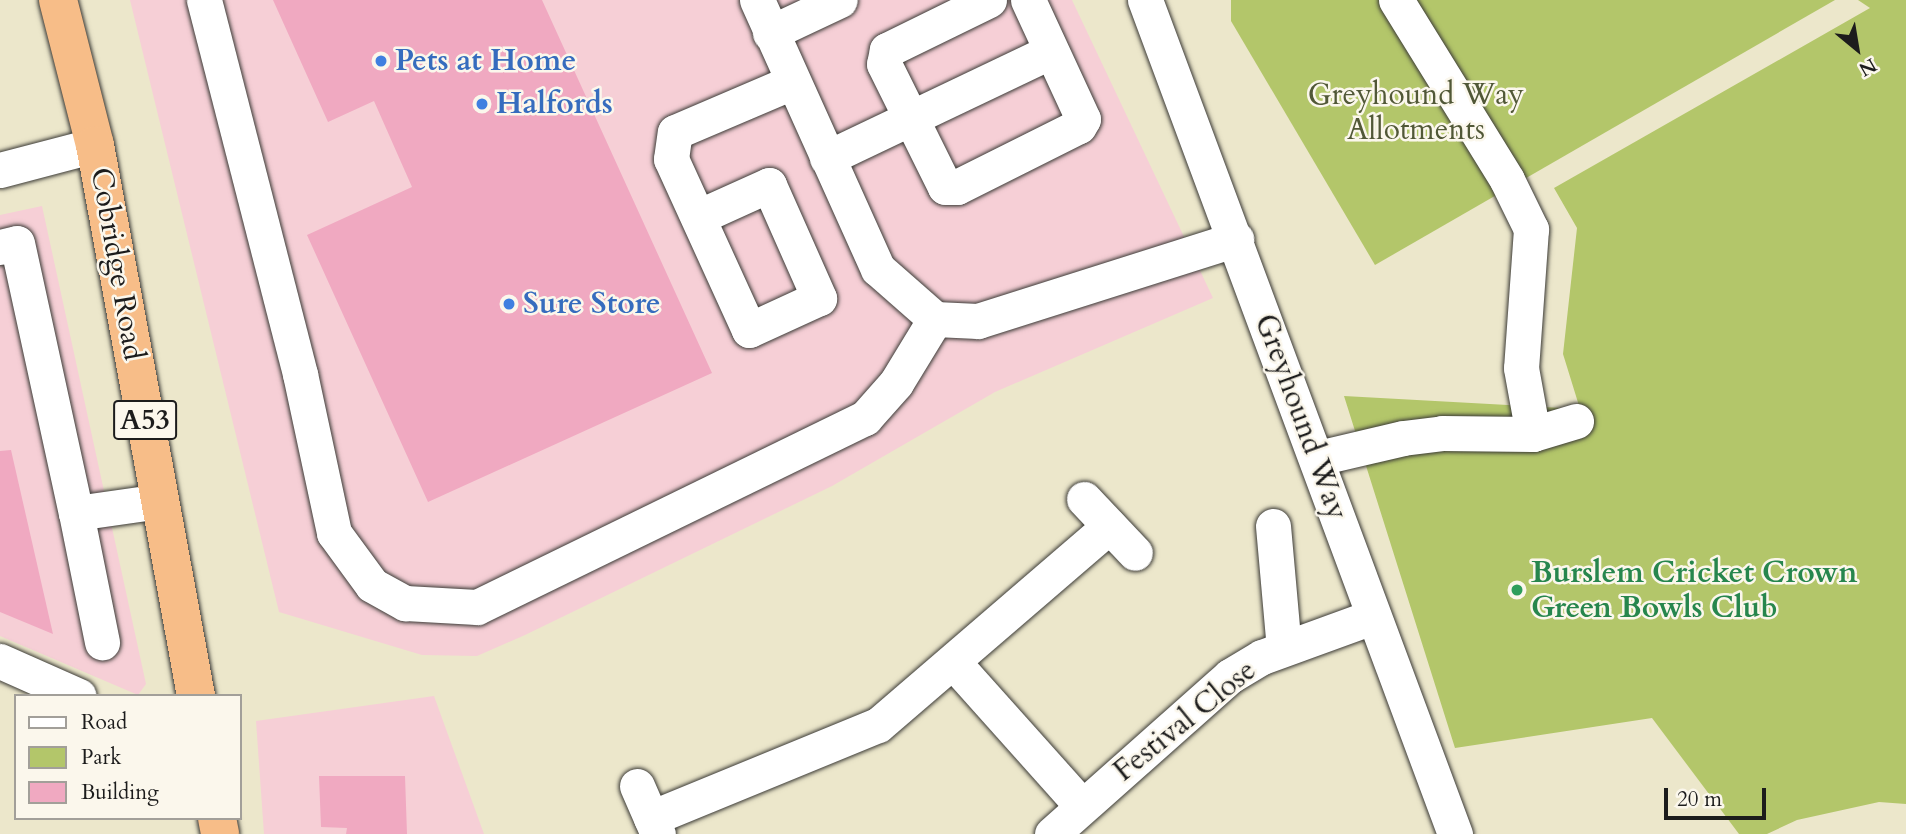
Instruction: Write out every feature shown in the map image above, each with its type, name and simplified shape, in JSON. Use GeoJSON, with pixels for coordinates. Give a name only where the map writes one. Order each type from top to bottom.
{"type":"FeatureCollection","features":[{"type":"Feature","properties":{"kind":"highway","name":"Cobridge Road"},"geometry":{"type":"LineString","coordinates":[[58,0],[95,145],[196,694]]}},
{"type":"Feature","properties":{"kind":"street"},"geometry":{"type":"LineString","coordinates":[[204,0],[300,374],[334,533],[372,585],[405,603],[477,607],[865,418],[896,383],[935,319]]}},
{"type":"Feature","properties":{"kind":"street"},"geometry":{"type":"LineString","coordinates":[[757,0],[878,269],[935,319],[978,321],[1236,239]]}},
{"type":"Feature","properties":{"kind":"street"},"geometry":{"type":"LineString","coordinates":[[770,33],[840,0]]}},
{"type":"Feature","properties":{"kind":"street"},"geometry":{"type":"LineString","coordinates":[[989,0],[887,50],[884,64],[945,187],[957,187],[1079,126],[1083,119],[1028,0]]}},
{"type":"Feature","properties":{"kind":"street","name":"Greyhound Way"},"geometry":{"type":"LineString","coordinates":[[1145,0],[1318,458],[1372,617],[1455,834]]}},
{"type":"Feature","properties":{"kind":"street"},"geometry":{"type":"LineString","coordinates":[[1395,0],[1507,180],[1531,229],[1521,368],[1532,434]]}},
{"type":"Feature","properties":{"kind":"street"},"geometry":{"type":"LineString","coordinates":[[827,158],[1051,51]]}},
{"type":"Feature","properties":{"kind":"street"},"geometry":{"type":"LineString","coordinates":[[698,217],[671,159],[675,132],[792,82]]}},
{"type":"Feature","properties":{"kind":"street"},"geometry":{"type":"LineString","coordinates":[[0,170],[95,145]]}},
{"type":"Feature","properties":{"kind":"street"},"geometry":{"type":"LineString","coordinates":[[9,245],[76,513],[102,642]]}},
{"type":"Feature","properties":{"kind":"street"},"geometry":{"type":"LineString","coordinates":[[1318,458],[1429,435],[1532,434],[1576,421]]}},
{"type":"Feature","properties":{"kind":"street"},"geometry":{"type":"LineString","coordinates":[[1084,499],[1135,553]]}},
{"type":"Feature","properties":{"kind":"street"},"geometry":{"type":"LineString","coordinates":[[76,513],[160,501]]}},
{"type":"Feature","properties":{"kind":"street"},"geometry":{"type":"LineString","coordinates":[[637,786],[654,826],[878,726],[954,663],[1109,526]]}},
{"type":"Feature","properties":{"kind":"street"},"geometry":{"type":"LineString","coordinates":[[1273,526],[1284,649]]}},
{"type":"Feature","properties":{"kind":"street","name":"Festival Close"},"geometry":{"type":"LineString","coordinates":[[1052,834],[1230,676],[1284,649],[1372,617]]}},
{"type":"Feature","properties":{"kind":"street"},"geometry":{"type":"LineString","coordinates":[[0,661],[74,694]]}},
{"type":"Feature","properties":{"kind":"street"},"geometry":{"type":"LineString","coordinates":[[954,663],[1082,806]]}},
{"type":"Feature","properties":{"kind":"shaded area"},"geometry":{"type":"Polygon","coordinates":[[[130,0],[1072,0],[1213,298],[995,392],[832,486],[525,635],[477,656],[422,655],[279,612],[130,0]]]}},
{"type":"Feature","properties":{"kind":"shaded area"},"geometry":{"type":"Polygon","coordinates":[[[42,206],[146,684],[139,694],[0,636],[0,215],[42,206]]]}},
{"type":"Feature","properties":{"kind":"shaded area"},"geometry":{"type":"Polygon","coordinates":[[[434,696],[484,834],[264,834],[256,721],[434,696]]]}},
{"type":"Feature","properties":{"kind":"green space","name":"Greyhound Way Allotments"},"geometry":{"type":"Polygon","coordinates":[[[1231,0],[1835,0],[1375,265],[1231,21],[1231,0]]]}},
{"type":"Feature","properties":{"kind":"green space"},"geometry":{"type":"Polygon","coordinates":[[[1858,0],[1906,0],[1906,804],[1879,802],[1797,820],[1767,834],[1739,834],[1652,718],[1455,748],[1344,396],[1580,409],[1563,354],[1577,228],[1554,188],[1870,8],[1858,0]]]}},
{"type":"Feature","properties":{"kind":"building","name":"Sure Store"},"geometry":{"type":"Polygon","coordinates":[[[273,0],[542,0],[712,373],[428,502],[307,235],[412,187],[374,101],[328,122],[273,0]]]}},
{"type":"Feature","properties":{"kind":"building"},"geometry":{"type":"Polygon","coordinates":[[[11,450],[53,634],[0,612],[0,451],[11,450]]]}},
{"type":"Feature","properties":{"kind":"building"},"geometry":{"type":"Polygon","coordinates":[[[319,776],[405,776],[407,834],[346,834],[347,828],[321,827],[319,776]]]}},
{"type":"Feature","properties":{"kind":"place","name":"Pets at Home"},"geometry":{"type":"Point","coordinates":[381,61]}},
{"type":"Feature","properties":{"kind":"place","name":"Halfords"},"geometry":{"type":"Point","coordinates":[482,104]}},
{"type":"Feature","properties":{"kind":"place","name":"Sure Store"},"geometry":{"type":"Point","coordinates":[509,304]}},
{"type":"Feature","properties":{"kind":"place","name":"Burslem Cricket Crown Green Bowls Club"},"geometry":{"type":"Point","coordinates":[1517,590]}}]}
